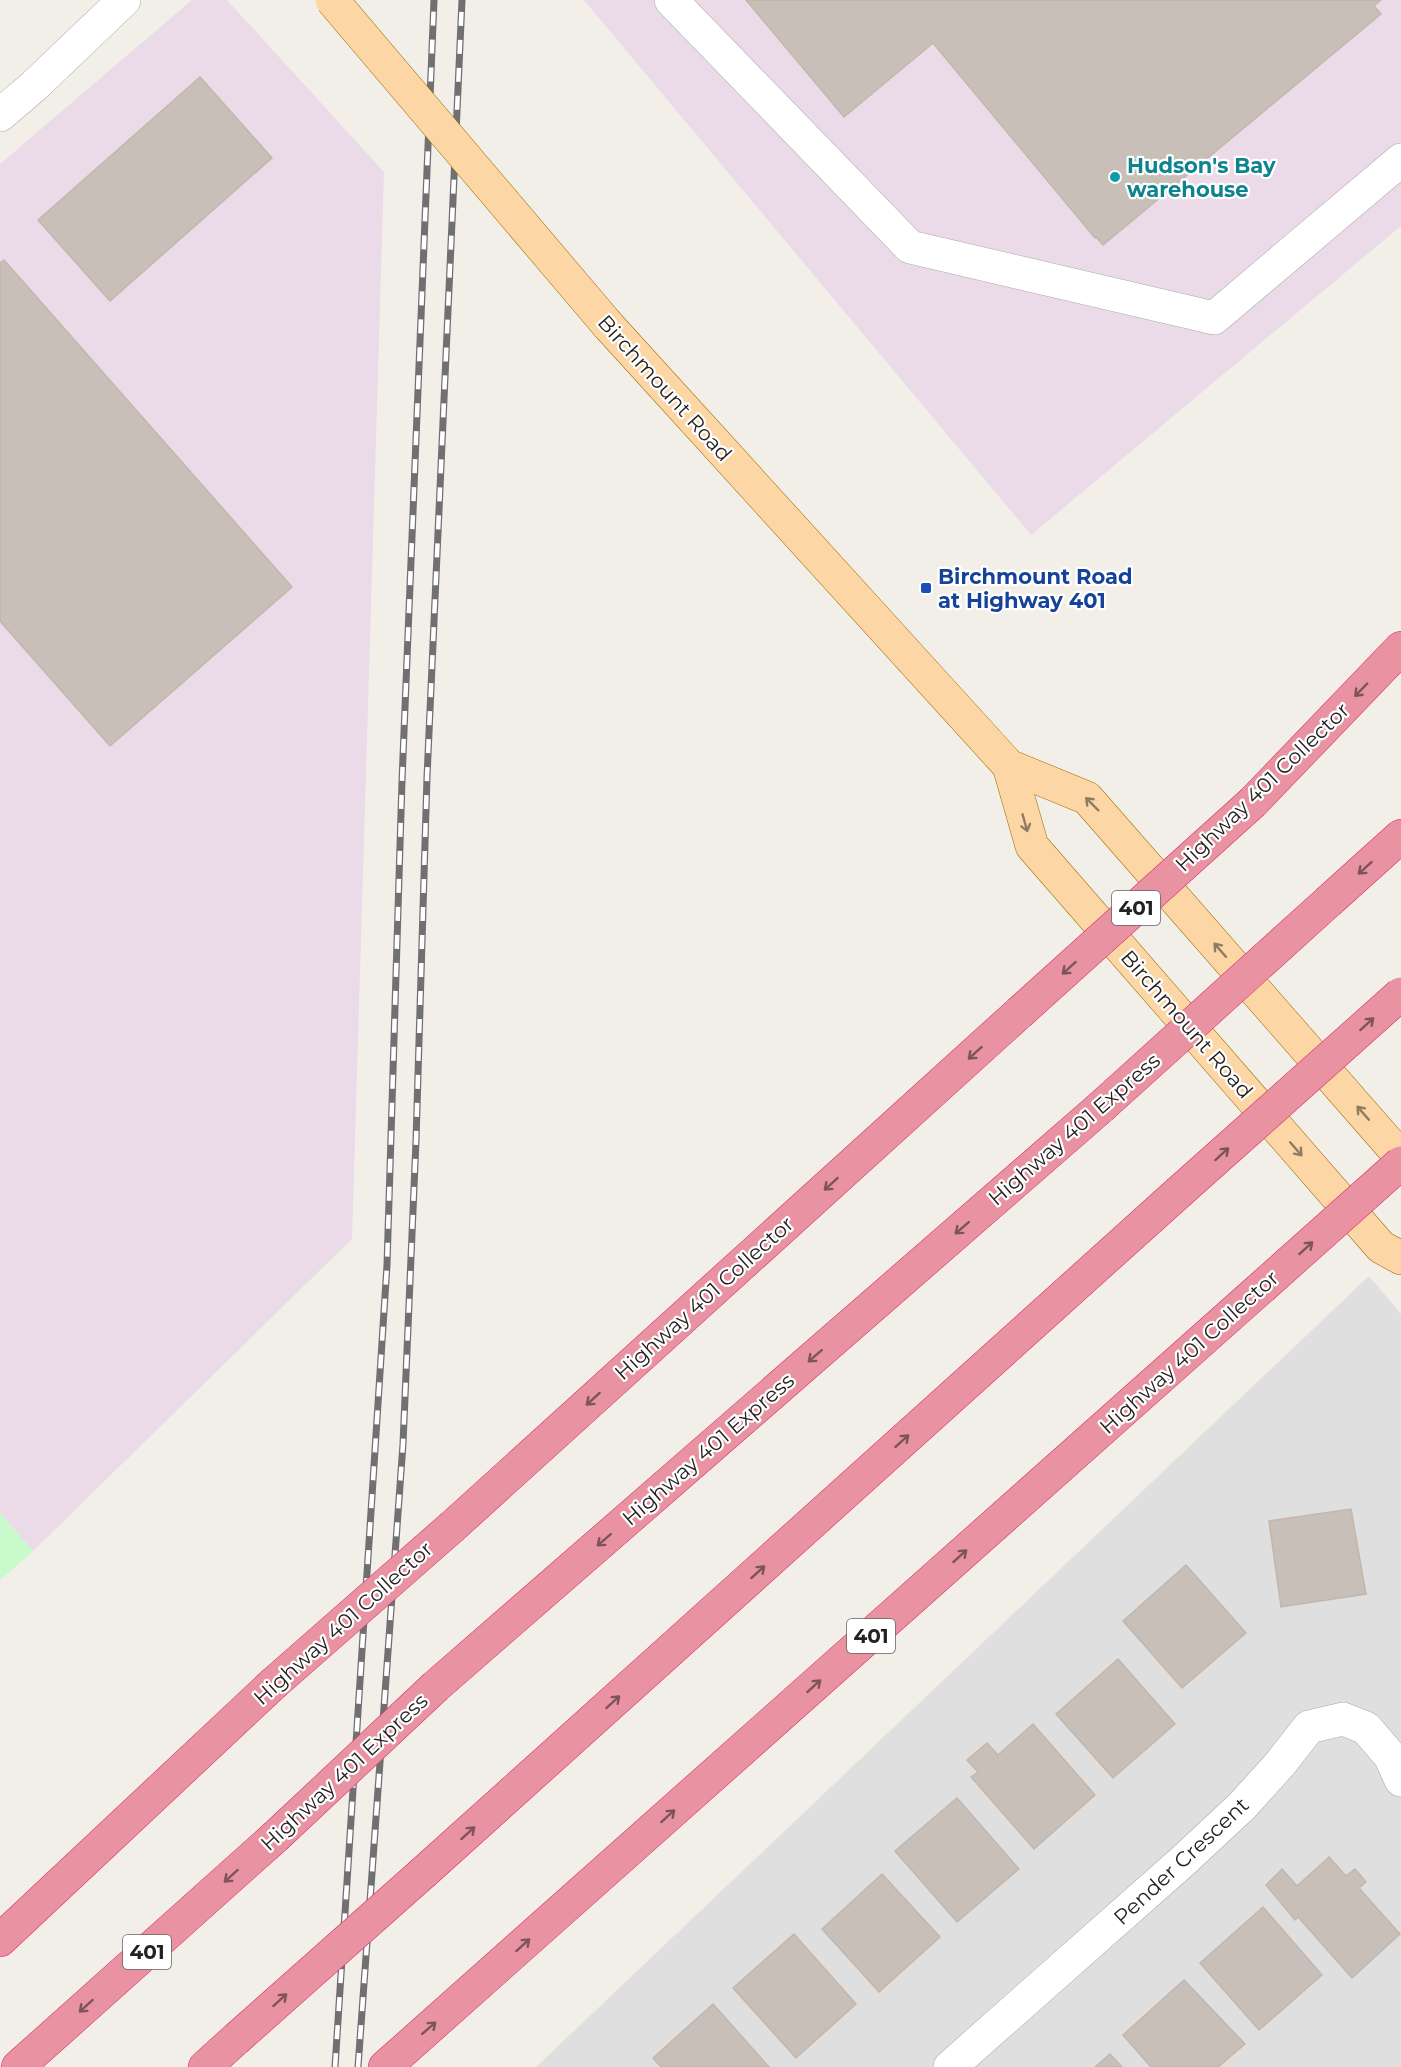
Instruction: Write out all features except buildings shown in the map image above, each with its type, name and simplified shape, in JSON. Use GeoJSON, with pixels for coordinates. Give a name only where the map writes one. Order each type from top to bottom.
{"type":"FeatureCollection","features":[{"type":"Feature","properties":{"kind":"highway","name":"Highway 401 Collector"},"geometry":{"type":"LineString","coordinates":[[0,1940],[273,1684],[453,1526],[1253,802],[1401,648]]}},
{"type":"Feature","properties":{"kind":"highway","name":"Highway 401 Express"},"geometry":{"type":"LineString","coordinates":[[18,2067],[275,1836],[436,1686],[1101,1107],[1401,836]]}},
{"type":"Feature","properties":{"kind":"highway"},"geometry":{"type":"LineString","coordinates":[[205,2067],[1401,994]]}},
{"type":"Feature","properties":{"kind":"highway","name":"Highway 401 Collector"},"geometry":{"type":"LineString","coordinates":[[385,2067],[1401,1163]]}},
{"type":"Feature","properties":{"kind":"highway"},"geometry":{"type":"LineString","coordinates":[[0,1911],[234,1722]]}},
{"type":"Feature","properties":{"kind":"main road","name":"Birchmount Road"},"geometry":{"type":"LineString","coordinates":[[332,0],[607,324],[1009,766],[1087,798],[1401,1157]]}},
{"type":"Feature","properties":{"kind":"main road","name":"Birchmount Road"},"geometry":{"type":"LineString","coordinates":[[1009,766],[1032,846],[1381,1247],[1401,1258]]}},
{"type":"Feature","properties":{"kind":"street"},"geometry":{"type":"LineString","coordinates":[[0,115],[34,86],[124,0]]}},
{"type":"Feature","properties":{"kind":"street"},"geometry":{"type":"LineString","coordinates":[[671,0],[910,247],[1215,318],[1401,160]]}},
{"type":"Feature","properties":{"kind":"street","name":"Pender Crescent"},"geometry":{"type":"LineString","coordinates":[[950,2067],[1242,1806],[1280,1764],[1309,1727],[1343,1719],[1366,1728],[1390,1756],[1401,1780]]}},
{"type":"Feature","properties":{"kind":"shaded area"},"geometry":{"type":"Polygon","coordinates":[[[192,0],[227,0],[384,172],[352,1239],[33,1551],[0,1513],[0,164],[192,0]]]}},
{"type":"Feature","properties":{"kind":"shaded area"},"geometry":{"type":"Polygon","coordinates":[[[584,0],[1401,0],[1401,226],[1031,535],[584,0]]]}},
{"type":"Feature","properties":{"kind":"shaded area"},"geometry":{"type":"Polygon","coordinates":[[[1369,1276],[1401,1314],[1401,2067],[536,2067],[1369,1276]]]}},
{"type":"Feature","properties":{"kind":"green space"},"geometry":{"type":"Polygon","coordinates":[[[0,1513],[33,1551],[0,1580],[0,1513]]]}},
{"type":"Feature","properties":{"kind":"railway"},"geometry":{"type":"LineString","coordinates":[[335,2067],[387,1265],[402,781],[434,0]]}},
{"type":"Feature","properties":{"kind":"railway"},"geometry":{"type":"LineString","coordinates":[[358,2067],[403,1444],[416,1141],[427,777],[462,0]]}},
{"type":"Feature","properties":{"kind":"place","name":"Hudson's Bay warehouse"},"geometry":{"type":"Point","coordinates":[1115,177]}},
{"type":"Feature","properties":{"kind":"place","name":"Birchmount Road at Highway 401"},"geometry":{"type":"Point","coordinates":[926,588]}}]}
